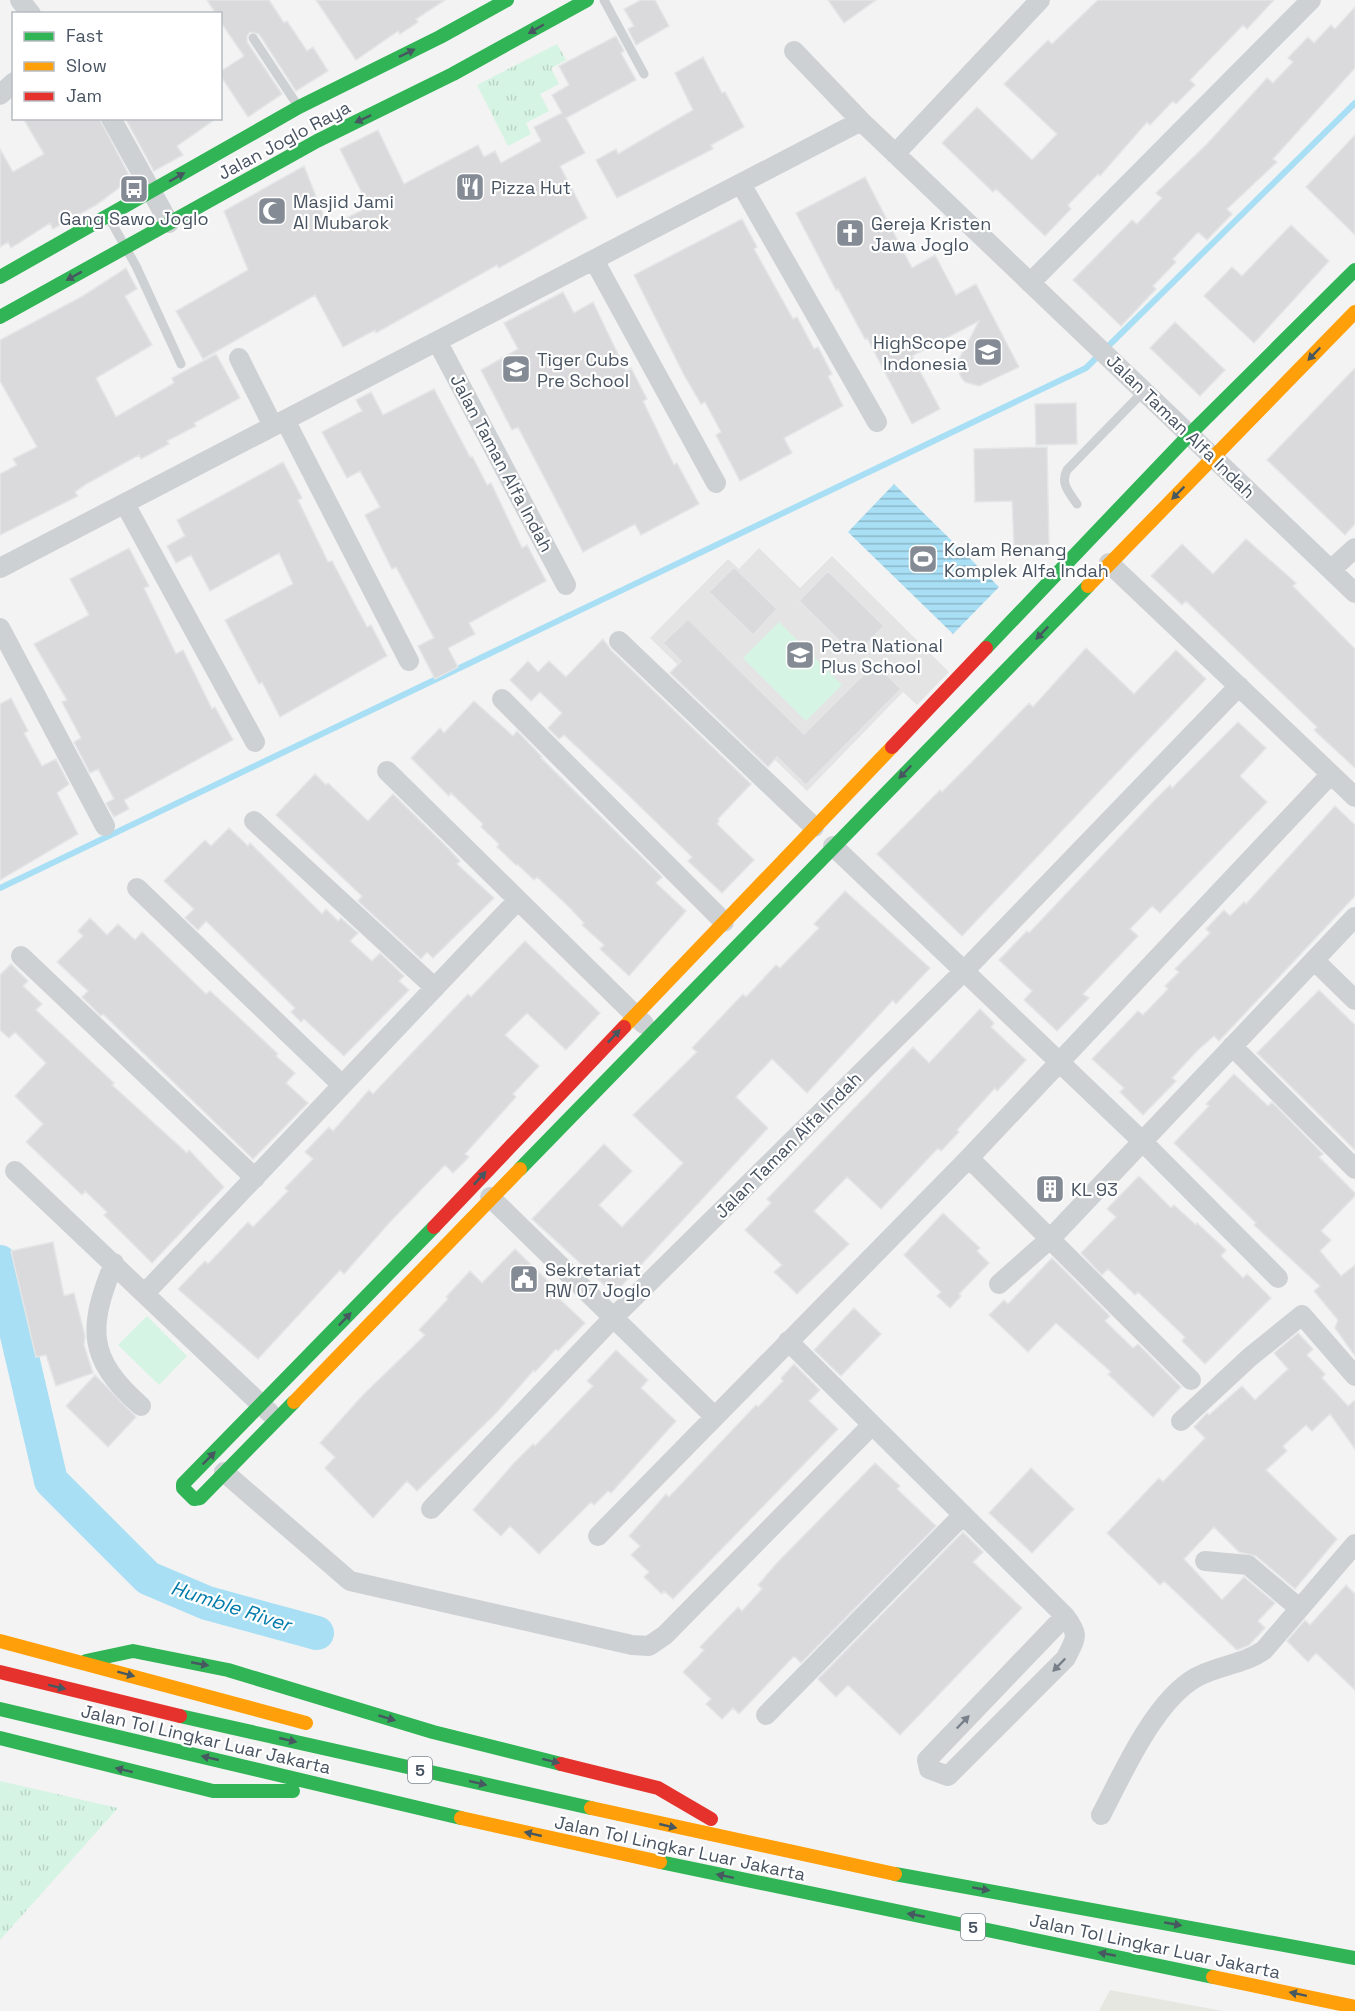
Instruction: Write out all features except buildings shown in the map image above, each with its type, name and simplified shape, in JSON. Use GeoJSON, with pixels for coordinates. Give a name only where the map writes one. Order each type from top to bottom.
{"type":"FeatureCollection","features":[{"type":"Feature","properties":{"kind":"main road","name":"Jalan Joglo Raya"},"geometry":{"type":"LineString","coordinates":[[0,277],[299,107],[507,0]]}},
{"type":"Feature","properties":{"kind":"main road","name":"Jalan Joglo Raya"},"geometry":{"type":"LineString","coordinates":[[0,316],[169,223],[312,132],[453,74],[587,0]]}},
{"type":"Feature","properties":{"kind":"main road"},"geometry":{"type":"LineString","coordinates":[[299,107],[312,132]]}},
{"type":"Feature","properties":{"kind":"main road"},"geometry":{"type":"LineString","coordinates":[[1355,270],[1190,434],[182,1486],[198,1499],[1355,312]]}},
{"type":"Feature","properties":{"kind":"main road"},"geometry":{"type":"LineString","coordinates":[[0,1641],[319,1727]]}},
{"type":"Feature","properties":{"kind":"main road"},"geometry":{"type":"LineString","coordinates":[[81,1662],[133,1651],[228,1670],[433,1732],[657,1788],[716,1820],[408,1752]]}},
{"type":"Feature","properties":{"kind":"main road","name":"Jalan Tol Lingkar Luar Jakarta"},"geometry":{"type":"LineString","coordinates":[[0,1672],[123,1704],[841,1864],[1355,1958]]}},
{"type":"Feature","properties":{"kind":"main road","name":"Jalan Tol Lingkar Luar Jakarta"},"geometry":{"type":"LineString","coordinates":[[0,1709],[668,1864],[1355,2007]]}},
{"type":"Feature","properties":{"kind":"main road"},"geometry":{"type":"LineString","coordinates":[[0,1738],[213,1791],[348,1791]]}},
{"type":"Feature","properties":{"kind":"main road"},"geometry":{"type":"LineString","coordinates":[[804,1840],[841,1864]]}},
{"type":"Feature","properties":{"kind":"street"},"geometry":{"type":"LineString","coordinates":[[20,0],[29,12]]}},
{"type":"Feature","properties":{"kind":"street"},"geometry":{"type":"LineString","coordinates":[[895,154],[1041,0]]}},
{"type":"Feature","properties":{"kind":"street"},"geometry":{"type":"LineString","coordinates":[[1030,283],[1311,0]]}},
{"type":"Feature","properties":{"kind":"street","name":"Jalan Taman Alfa Indah"},"geometry":{"type":"LineString","coordinates":[[794,51],[861,122],[1355,592]]}},
{"type":"Feature","properties":{"kind":"street"},"geometry":{"type":"LineString","coordinates":[[0,95],[12,84]]}},
{"type":"Feature","properties":{"kind":"street"},"geometry":{"type":"LineString","coordinates":[[112,120],[169,223]]}},
{"type":"Feature","properties":{"kind":"street"},"geometry":{"type":"LineString","coordinates":[[0,568],[861,122]]}},
{"type":"Feature","properties":{"kind":"street"},"geometry":{"type":"LineString","coordinates":[[741,184],[877,422]]}},
{"type":"Feature","properties":{"kind":"street"},"geometry":{"type":"LineString","coordinates":[[594,260],[716,483]]}},
{"type":"Feature","properties":{"kind":"street","name":"Jalan Taman Alfa Indah"},"geometry":{"type":"LineString","coordinates":[[437,341],[566,585]]}},
{"type":"Feature","properties":{"kind":"street"},"geometry":{"type":"LineString","coordinates":[[239,358],[279,423],[409,661]]}},
{"type":"Feature","properties":{"kind":"street"},"geometry":{"type":"LineString","coordinates":[[125,504],[255,742]]}},
{"type":"Feature","properties":{"kind":"street"},"geometry":{"type":"LineString","coordinates":[[1332,570],[1355,548]]}},
{"type":"Feature","properties":{"kind":"street"},"geometry":{"type":"LineString","coordinates":[[1109,563],[1355,796]]}},
{"type":"Feature","properties":{"kind":"street"},"geometry":{"type":"LineString","coordinates":[[0,628],[105,826]]}},
{"type":"Feature","properties":{"kind":"street"},"geometry":{"type":"LineString","coordinates":[[619,641],[814,827]]}},
{"type":"Feature","properties":{"kind":"street","name":"Jalan Taman Alfa Indah"},"geometry":{"type":"LineString","coordinates":[[431,1509],[612,1319],[964,970],[1239,686]]}},
{"type":"Feature","properties":{"kind":"street"},"geometry":{"type":"LineString","coordinates":[[502,699],[724,922]]}},
{"type":"Feature","properties":{"kind":"street"},"geometry":{"type":"LineString","coordinates":[[387,771],[652,1031]]}},
{"type":"Feature","properties":{"kind":"street"},"geometry":{"type":"LineString","coordinates":[[598,1536],[969,1158],[1331,774]]}},
{"type":"Feature","properties":{"kind":"street"},"geometry":{"type":"LineString","coordinates":[[254,821],[435,988]]}},
{"type":"Feature","properties":{"kind":"street"},"geometry":{"type":"LineString","coordinates":[[833,846],[1060,1061],[1278,1278]]}},
{"type":"Feature","properties":{"kind":"street"},"geometry":{"type":"LineString","coordinates":[[137,888],[342,1085]]}},
{"type":"Feature","properties":{"kind":"street"},"geometry":{"type":"LineString","coordinates":[[146,1292],[517,901]]}},
{"type":"Feature","properties":{"kind":"street"},"geometry":{"type":"LineString","coordinates":[[999,1284],[1051,1238],[1355,917]]}},
{"type":"Feature","properties":{"kind":"street"},"geometry":{"type":"LineString","coordinates":[[21,956],[255,1178]]}},
{"type":"Feature","properties":{"kind":"street"},"geometry":{"type":"LineString","coordinates":[[1314,960],[1355,1000]]}},
{"type":"Feature","properties":{"kind":"street"},"geometry":{"type":"LineString","coordinates":[[1232,1046],[1355,1169]]}},
{"type":"Feature","properties":{"kind":"street"},"geometry":{"type":"LineString","coordinates":[[969,1158],[1191,1380]]}},
{"type":"Feature","properties":{"kind":"street"},"geometry":{"type":"LineString","coordinates":[[15,1171],[146,1292],[276,1419]]}},
{"type":"Feature","properties":{"kind":"street"},"geometry":{"type":"LineString","coordinates":[[490,1197],[612,1319],[715,1417]]}},
{"type":"Feature","properties":{"kind":"street"},"geometry":{"type":"LineString","coordinates":[[114,1263],[99,1300],[97,1346],[110,1375],[141,1406]]}},
{"type":"Feature","properties":{"kind":"street"},"geometry":{"type":"LineString","coordinates":[[1181,1421],[1250,1357],[1302,1316],[1355,1376]]}},
{"type":"Feature","properties":{"kind":"street"},"geometry":{"type":"LineString","coordinates":[[788,1341],[1065,1616],[1075,1629],[1077,1637],[1066,1658],[948,1776],[929,1769],[927,1760],[1065,1616]]}},
{"type":"Feature","properties":{"kind":"street"},"geometry":{"type":"LineString","coordinates":[[224,1472],[350,1581],[632,1645],[649,1646],[665,1635],[872,1425]]}},
{"type":"Feature","properties":{"kind":"street"},"geometry":{"type":"LineString","coordinates":[[766,1714],[963,1515]]}},
{"type":"Feature","properties":{"kind":"street"},"geometry":{"type":"LineString","coordinates":[[1101,1815],[1153,1722],[1183,1686],[1199,1676],[1250,1660],[1264,1650],[1355,1544]]}},
{"type":"Feature","properties":{"kind":"street"},"geometry":{"type":"LineString","coordinates":[[1205,1561],[1248,1565],[1299,1608]]}},
{"type":"Feature","properties":{"kind":"lane"},"geometry":{"type":"LineString","coordinates":[[604,0],[644,74]]}},
{"type":"Feature","properties":{"kind":"lane"},"geometry":{"type":"LineString","coordinates":[[253,38],[299,107]]}},
{"type":"Feature","properties":{"kind":"lane"},"geometry":{"type":"LineString","coordinates":[[108,216],[126,248],[181,364]]}},
{"type":"Feature","properties":{"kind":"lane"},"geometry":{"type":"LineString","coordinates":[[1077,504],[1064,484],[1063,478],[1067,470],[1144,391]]}},
{"type":"Feature","properties":{"kind":"shaded area","name":"Petra National Plus School"},"geometry":{"type":"Polygon","coordinates":[[[759,548],[800,588],[832,556],[949,672],[917,705],[903,692],[807,791],[650,638],[728,559],[739,569],[759,548]]]}},
{"type":"Feature","properties":{"kind":"shaded area"},"geometry":{"type":"Polygon","coordinates":[[[1110,1990],[1223,2011],[1099,2011],[1110,1990]]]}},
{"type":"Feature","properties":{"kind":"green space"},"geometry":{"type":"Polygon","coordinates":[[[557,44],[566,60],[551,68],[559,84],[540,94],[549,111],[526,123],[531,134],[508,146],[477,85],[557,44]]]}},
{"type":"Feature","properties":{"kind":"green space"},"geometry":{"type":"Polygon","coordinates":[[[779,622],[842,685],[806,721],[743,658],[779,622]]]}},
{"type":"Feature","properties":{"kind":"green space"},"geometry":{"type":"Polygon","coordinates":[[[147,1316],[187,1356],[159,1385],[118,1345],[147,1316]]]}},
{"type":"Feature","properties":{"kind":"green space"},"geometry":{"type":"Polygon","coordinates":[[[0,1781],[118,1808],[0,1940],[0,1781]]]}},
{"type":"Feature","properties":{"kind":"water","name":"Kolam Renang Komplek Alfa Indah"},"geometry":{"type":"Polygon","coordinates":[[[894,484],[999,587],[953,634],[848,532],[894,484]]]}},
{"type":"Feature","properties":{"kind":"waterway"},"geometry":{"type":"LineString","coordinates":[[0,888],[1086,368],[1355,103]]}},
{"type":"Feature","properties":{"kind":"waterway","name":"Humble River"},"geometry":{"type":"LineString","coordinates":[[0,1262],[51,1481],[148,1578],[207,1603],[317,1633]]}},
{"type":"Feature","properties":{"kind":"traffic: fast"},"geometry":{"type":"LineString","coordinates":[[0,277],[299,107],[440,37],[507,0]]}},
{"type":"Feature","properties":{"kind":"traffic: fast"},"geometry":{"type":"LineString","coordinates":[[0,317],[317,141],[453,74],[587,0]]}},
{"type":"Feature","properties":{"kind":"traffic: fast"},"geometry":{"type":"LineString","coordinates":[[986,648],[1190,434],[1355,270]]}},
{"type":"Feature","properties":{"kind":"traffic: fast"},"geometry":{"type":"LineString","coordinates":[[520,1169],[1088,586]]}},
{"type":"Feature","properties":{"kind":"traffic: fast"},"geometry":{"type":"LineString","coordinates":[[294,1402],[200,1498],[194,1499],[183,1488],[183,1484],[434,1227]]}},
{"type":"Feature","properties":{"kind":"traffic: fast"},"geometry":{"type":"LineString","coordinates":[[86,1661],[133,1651],[228,1670],[433,1732],[561,1764]]}},
{"type":"Feature","properties":{"kind":"traffic: fast"},"geometry":{"type":"LineString","coordinates":[[0,1709],[461,1818]]}},
{"type":"Feature","properties":{"kind":"traffic: fast"},"geometry":{"type":"LineString","coordinates":[[180,1716],[591,1808]]}},
{"type":"Feature","properties":{"kind":"traffic: fast"},"geometry":{"type":"LineString","coordinates":[[0,1738],[213,1791],[293,1791]]}},
{"type":"Feature","properties":{"kind":"traffic: fast"},"geometry":{"type":"LineString","coordinates":[[660,1862],[1213,1977]]}},
{"type":"Feature","properties":{"kind":"traffic: fast"},"geometry":{"type":"LineString","coordinates":[[895,1874],[1355,1958]]}},
{"type":"Feature","properties":{"kind":"traffic: slow"},"geometry":{"type":"LineString","coordinates":[[1088,586],[1355,312]]}},
{"type":"Feature","properties":{"kind":"traffic: slow"},"geometry":{"type":"LineString","coordinates":[[624,1027],[892,747]]}},
{"type":"Feature","properties":{"kind":"traffic: slow"},"geometry":{"type":"LineString","coordinates":[[294,1402],[520,1169]]}},
{"type":"Feature","properties":{"kind":"traffic: slow"},"geometry":{"type":"LineString","coordinates":[[0,1641],[306,1723]]}},
{"type":"Feature","properties":{"kind":"traffic: slow"},"geometry":{"type":"LineString","coordinates":[[591,1808],[895,1874]]}},
{"type":"Feature","properties":{"kind":"traffic: slow"},"geometry":{"type":"LineString","coordinates":[[461,1818],[660,1862]]}},
{"type":"Feature","properties":{"kind":"traffic: slow"},"geometry":{"type":"LineString","coordinates":[[1213,1977],[1355,2007]]}},
{"type":"Feature","properties":{"kind":"traffic: jam"},"geometry":{"type":"LineString","coordinates":[[892,747],[986,648]]}},
{"type":"Feature","properties":{"kind":"traffic: jam"},"geometry":{"type":"LineString","coordinates":[[434,1227],[624,1027]]}},
{"type":"Feature","properties":{"kind":"traffic: jam"},"geometry":{"type":"LineString","coordinates":[[0,1672],[180,1716]]}},
{"type":"Feature","properties":{"kind":"traffic: jam"},"geometry":{"type":"LineString","coordinates":[[561,1764],[658,1788],[711,1819]]}},
{"type":"Feature","properties":{"kind":"place","name":"Pizza Hut"},"geometry":{"type":"Point","coordinates":[470,187]}},
{"type":"Feature","properties":{"kind":"place","name":"Gang Sawo Joglo"},"geometry":{"type":"Point","coordinates":[134,189]}},
{"type":"Feature","properties":{"kind":"place","name":"Masjid Jami Al Mubarok"},"geometry":{"type":"Point","coordinates":[272,211]}},
{"type":"Feature","properties":{"kind":"place","name":"Gereja Kristen Jawa Joglo"},"geometry":{"type":"Point","coordinates":[850,233]}},
{"type":"Feature","properties":{"kind":"place","name":"HighScope Indonesia"},"geometry":{"type":"Point","coordinates":[988,352]}},
{"type":"Feature","properties":{"kind":"place","name":"Tiger Cubs Pre School"},"geometry":{"type":"Point","coordinates":[516,369]}},
{"type":"Feature","properties":{"kind":"place","name":"Kolam Renang Komplek Alfa Indah"},"geometry":{"type":"Point","coordinates":[923,559]}},
{"type":"Feature","properties":{"kind":"place","name":"Petra National Plus School"},"geometry":{"type":"Point","coordinates":[800,655]}},
{"type":"Feature","properties":{"kind":"place","name":"KL 93"},"geometry":{"type":"Point","coordinates":[1050,1189]}},
{"type":"Feature","properties":{"kind":"place","name":"Sekretariat RW 07 Joglo"},"geometry":{"type":"Point","coordinates":[524,1279]}}]}
